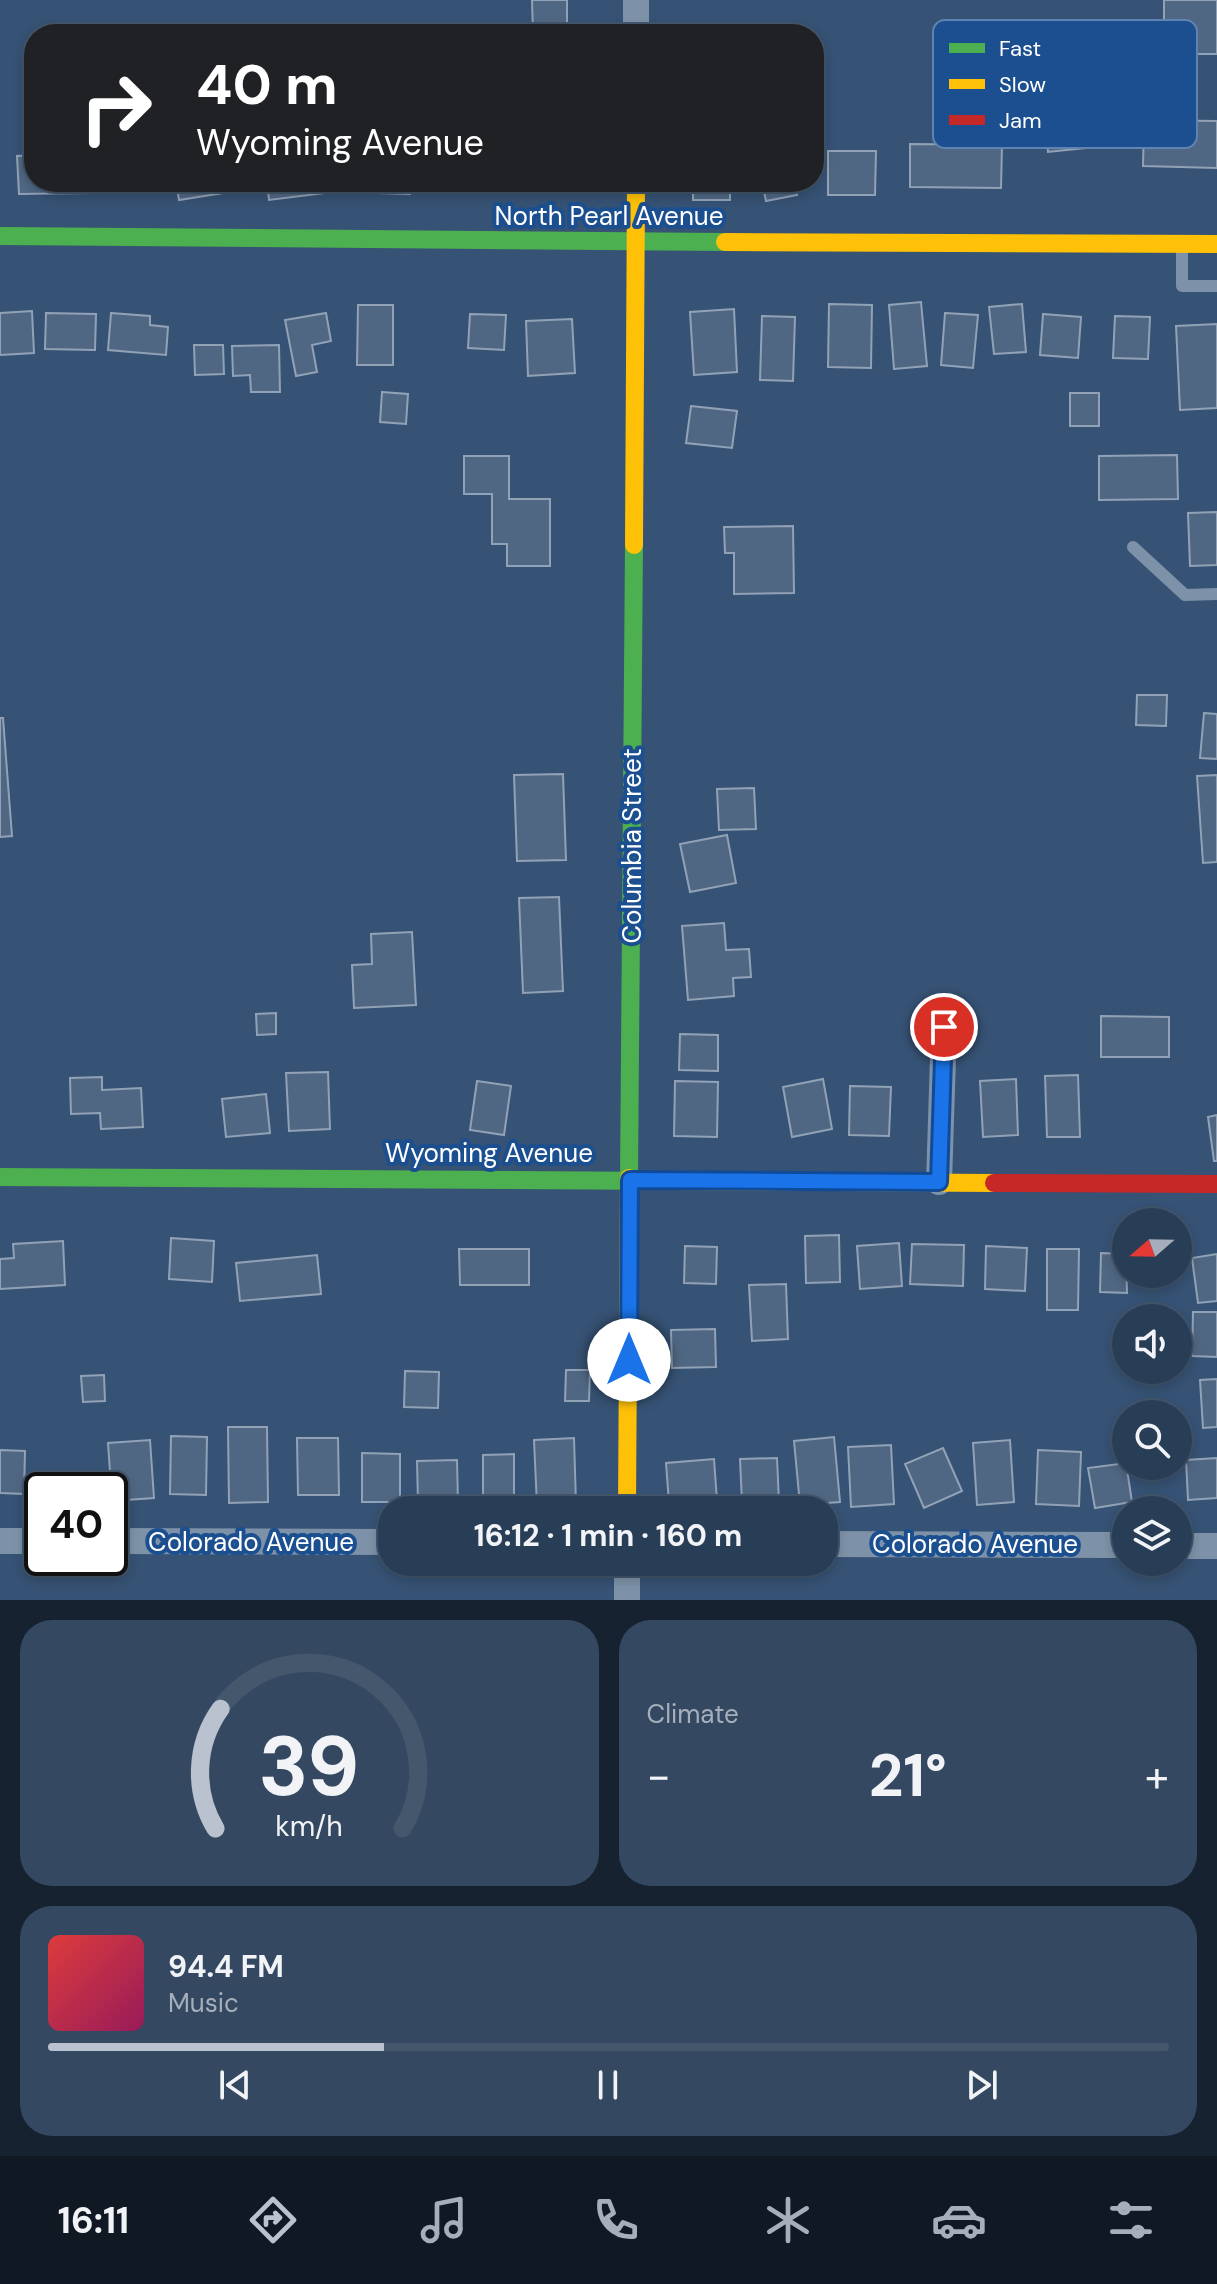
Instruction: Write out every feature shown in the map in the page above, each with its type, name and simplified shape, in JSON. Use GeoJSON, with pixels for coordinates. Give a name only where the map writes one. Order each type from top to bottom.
{"type":"FeatureCollection","features":[{"type":"Feature","properties":{"kind":"street"},"geometry":{"type":"LineString","coordinates":[[636,0],[636,24]]}},
{"type":"Feature","properties":{"kind":"street","name":"Columbia Street"},"geometry":{"type":"LineString","coordinates":[[627,1496],[636,192]]}},
{"type":"Feature","properties":{"kind":"street","name":"North Pearl Avenue"},"geometry":{"type":"LineString","coordinates":[[0,236],[1217,244]]}},
{"type":"Feature","properties":{"kind":"street"},"geometry":{"type":"LineString","coordinates":[[939,1182],[944,1027]]}},
{"type":"Feature","properties":{"kind":"street","name":"Wyoming Avenue"},"geometry":{"type":"LineString","coordinates":[[0,1177],[1217,1184]]}},
{"type":"Feature","properties":{"kind":"street"},"geometry":{"type":"LineString","coordinates":[[0,1541],[24,1541]]}},
{"type":"Feature","properties":{"kind":"street","name":"Colorado Avenue"},"geometry":{"type":"LineString","coordinates":[[128,1541],[378,1542]]}},
{"type":"Feature","properties":{"kind":"street","name":"Colorado Avenue"},"geometry":{"type":"LineString","coordinates":[[838,1544],[1112,1545]]}},
{"type":"Feature","properties":{"kind":"street"},"geometry":{"type":"LineString","coordinates":[[1192,1546],[1217,1546]]}},
{"type":"Feature","properties":{"kind":"street"},"geometry":{"type":"LineString","coordinates":[[627,1576],[627,1600]]}},
{"type":"Feature","properties":{"kind":"lane"},"geometry":{"type":"LineString","coordinates":[[1182,244],[1182,286],[1217,286]]}},
{"type":"Feature","properties":{"kind":"lane"},"geometry":{"type":"LineString","coordinates":[[1133,547],[1185,595],[1217,594]]}},
{"type":"Feature","properties":{"kind":"building"},"geometry":{"type":"Polygon","coordinates":[[[532,0],[567,0],[567,24],[533,24],[532,0]]]}},
{"type":"Feature","properties":{"kind":"building"},"geometry":{"type":"Polygon","coordinates":[[[1164,0],[1217,0],[1217,54],[1197,54],[1197,20],[1164,20],[1164,0]]]}},
{"type":"Feature","properties":{"kind":"building"},"geometry":{"type":"Polygon","coordinates":[[[1197,121],[1217,121],[1217,168],[1143,166],[1143,148],[1197,148],[1197,121]]]}},
{"type":"Feature","properties":{"kind":"building"},"geometry":{"type":"Polygon","coordinates":[[[910,144],[933,144],[933,148],[1002,148],[1001,188],[910,187],[910,144]]]}},
{"type":"Feature","properties":{"kind":"building"},"geometry":{"type":"Polygon","coordinates":[[[1048,148],[1085,148],[1048,152],[1048,148]]]}},
{"type":"Feature","properties":{"kind":"building"},"geometry":{"type":"Polygon","coordinates":[[[828,151],[876,151],[875,195],[828,195],[828,151]]]}},
{"type":"Feature","properties":{"kind":"building"},"geometry":{"type":"Polygon","coordinates":[[[17,156],[24,156],[24,192],[91,193],[19,194],[17,156]]]}},
{"type":"Feature","properties":{"kind":"building"},"geometry":{"type":"Polygon","coordinates":[[[178,192],[230,192],[179,200],[178,192]]]}},
{"type":"Feature","properties":{"kind":"building"},"geometry":{"type":"Polygon","coordinates":[[[268,192],[334,192],[269,200],[268,192]]]}},
{"type":"Feature","properties":{"kind":"building"},"geometry":{"type":"Polygon","coordinates":[[[410,192],[410,194],[378,193],[410,192]]]}},
{"type":"Feature","properties":{"kind":"building"},"geometry":{"type":"Polygon","coordinates":[[[693,192],[730,192],[730,200],[693,200],[693,192]]]}},
{"type":"Feature","properties":{"kind":"building"},"geometry":{"type":"Polygon","coordinates":[[[764,192],[797,192],[797,195],[766,201],[764,192]]]}},
{"type":"Feature","properties":{"kind":"building"},"geometry":{"type":"Polygon","coordinates":[[[921,302],[927,366],[894,369],[889,305],[921,302]]]}},
{"type":"Feature","properties":{"kind":"building"},"geometry":{"type":"Polygon","coordinates":[[[829,304],[872,305],[871,368],[828,367],[829,304]]]}},
{"type":"Feature","properties":{"kind":"building"},"geometry":{"type":"Polygon","coordinates":[[[1022,304],[1026,352],[994,354],[989,307],[1022,304]]]}},
{"type":"Feature","properties":{"kind":"building"},"geometry":{"type":"Polygon","coordinates":[[[358,305],[393,305],[393,365],[357,365],[358,305]]]}},
{"type":"Feature","properties":{"kind":"building"},"geometry":{"type":"Polygon","coordinates":[[[734,309],[737,372],[694,375],[690,312],[734,309]]]}},
{"type":"Feature","properties":{"kind":"building"},"geometry":{"type":"Polygon","coordinates":[[[32,311],[34,353],[0,355],[0,313],[32,311]]]}},
{"type":"Feature","properties":{"kind":"building"},"geometry":{"type":"Polygon","coordinates":[[[46,313],[96,314],[95,350],[45,349],[46,313]]]}},
{"type":"Feature","properties":{"kind":"building"},"geometry":{"type":"Polygon","coordinates":[[[111,313],[150,316],[150,325],[168,327],[166,355],[108,350],[111,313]]]}},
{"type":"Feature","properties":{"kind":"building"},"geometry":{"type":"Polygon","coordinates":[[[326,313],[331,341],[312,345],[317,372],[296,376],[285,320],[326,313]]]}},
{"type":"Feature","properties":{"kind":"building"},"geometry":{"type":"Polygon","coordinates":[[[945,313],[978,315],[973,368],[941,365],[945,313]]]}},
{"type":"Feature","properties":{"kind":"building"},"geometry":{"type":"Polygon","coordinates":[[[470,314],[506,315],[504,350],[468,348],[470,314]]]}},
{"type":"Feature","properties":{"kind":"building"},"geometry":{"type":"Polygon","coordinates":[[[1043,314],[1081,317],[1078,358],[1040,355],[1043,314]]]}},
{"type":"Feature","properties":{"kind":"building"},"geometry":{"type":"Polygon","coordinates":[[[762,316],[795,317],[793,381],[760,380],[762,316]]]}},
{"type":"Feature","properties":{"kind":"building"},"geometry":{"type":"Polygon","coordinates":[[[1115,316],[1150,317],[1148,359],[1113,358],[1115,316]]]}},
{"type":"Feature","properties":{"kind":"building"},"geometry":{"type":"Polygon","coordinates":[[[572,319],[575,373],[528,376],[526,321],[572,319]]]}},
{"type":"Feature","properties":{"kind":"building"},"geometry":{"type":"Polygon","coordinates":[[[1217,324],[1217,408],[1180,410],[1176,326],[1217,324]]]}},
{"type":"Feature","properties":{"kind":"building"},"geometry":{"type":"Polygon","coordinates":[[[194,345],[223,345],[224,374],[195,375],[194,345]]]}},
{"type":"Feature","properties":{"kind":"building"},"geometry":{"type":"Polygon","coordinates":[[[279,345],[280,392],[251,392],[250,375],[233,376],[232,346],[279,345]]]}},
{"type":"Feature","properties":{"kind":"building"},"geometry":{"type":"Polygon","coordinates":[[[382,392],[408,394],[406,424],[380,422],[382,392]]]}},
{"type":"Feature","properties":{"kind":"building"},"geometry":{"type":"Polygon","coordinates":[[[1070,393],[1099,393],[1099,426],[1070,426],[1070,393]]]}},
{"type":"Feature","properties":{"kind":"building"},"geometry":{"type":"Polygon","coordinates":[[[691,406],[737,411],[732,448],[686,443],[691,406]]]}},
{"type":"Feature","properties":{"kind":"building"},"geometry":{"type":"Polygon","coordinates":[[[1177,455],[1178,499],[1099,500],[1099,456],[1177,455]]]}},
{"type":"Feature","properties":{"kind":"building"},"geometry":{"type":"Polygon","coordinates":[[[464,456],[509,456],[509,499],[550,499],[550,566],[507,566],[507,544],[492,544],[492,494],[464,494],[464,456]]]}},
{"type":"Feature","properties":{"kind":"building"},"geometry":{"type":"Polygon","coordinates":[[[1217,512],[1217,565],[1190,566],[1188,513],[1217,512]]]}},
{"type":"Feature","properties":{"kind":"building"},"geometry":{"type":"Polygon","coordinates":[[[793,526],[794,593],[734,594],[734,553],[725,553],[724,527],[793,526]]]}},
{"type":"Feature","properties":{"kind":"building"},"geometry":{"type":"Polygon","coordinates":[[[1137,695],[1167,695],[1166,726],[1136,725],[1137,695]]]}},
{"type":"Feature","properties":{"kind":"building"},"geometry":{"type":"Polygon","coordinates":[[[1204,713],[1217,714],[1217,759],[1200,758],[1204,713]]]}},
{"type":"Feature","properties":{"kind":"building"},"geometry":{"type":"Polygon","coordinates":[[[0,718],[3,718],[12,836],[0,837],[0,718]]]}},
{"type":"Feature","properties":{"kind":"building"},"geometry":{"type":"Polygon","coordinates":[[[563,774],[566,860],[517,861],[514,775],[563,774]]]}},
{"type":"Feature","properties":{"kind":"building"},"geometry":{"type":"Polygon","coordinates":[[[1217,775],[1217,862],[1203,863],[1197,776],[1217,775]]]}},
{"type":"Feature","properties":{"kind":"building"},"geometry":{"type":"Polygon","coordinates":[[[754,788],[756,829],[719,830],[717,789],[754,788]]]}},
{"type":"Feature","properties":{"kind":"building"},"geometry":{"type":"Polygon","coordinates":[[[727,835],[736,883],[690,892],[680,844],[727,835]]]}},
{"type":"Feature","properties":{"kind":"building"},"geometry":{"type":"Polygon","coordinates":[[[559,897],[563,991],[523,993],[519,898],[559,897]]]}},
{"type":"Feature","properties":{"kind":"building"},"geometry":{"type":"Polygon","coordinates":[[[724,923],[726,950],[749,949],[751,977],[733,978],[734,996],[688,1000],[682,926],[724,923]]]}},
{"type":"Feature","properties":{"kind":"building"},"geometry":{"type":"Polygon","coordinates":[[[412,932],[416,1005],[354,1008],[352,965],[372,964],[371,934],[412,932]]]}},
{"type":"Feature","properties":{"kind":"building"},"geometry":{"type":"Polygon","coordinates":[[[276,1013],[276,1034],[257,1035],[256,1014],[276,1013]]]}},
{"type":"Feature","properties":{"kind":"building"},"geometry":{"type":"Polygon","coordinates":[[[1101,1016],[1169,1017],[1169,1057],[1101,1057],[1101,1016]]]}},
{"type":"Feature","properties":{"kind":"building"},"geometry":{"type":"Polygon","coordinates":[[[680,1034],[718,1035],[718,1071],[679,1070],[680,1034]]]}},
{"type":"Feature","properties":{"kind":"building"},"geometry":{"type":"Polygon","coordinates":[[[328,1072],[330,1129],[289,1131],[286,1073],[328,1072]]]}},
{"type":"Feature","properties":{"kind":"building"},"geometry":{"type":"Polygon","coordinates":[[[1078,1075],[1080,1137],[1047,1137],[1045,1076],[1078,1075]]]}},
{"type":"Feature","properties":{"kind":"building"},"geometry":{"type":"Polygon","coordinates":[[[102,1077],[102,1090],[141,1088],[143,1127],[101,1129],[100,1113],[71,1114],[70,1078],[102,1077]]]}},
{"type":"Feature","properties":{"kind":"building"},"geometry":{"type":"Polygon","coordinates":[[[823,1079],[832,1129],[792,1137],[783,1087],[823,1079]]]}},
{"type":"Feature","properties":{"kind":"building"},"geometry":{"type":"Polygon","coordinates":[[[1016,1079],[1018,1135],[983,1137],[980,1081],[1016,1079]]]}},
{"type":"Feature","properties":{"kind":"building"},"geometry":{"type":"Polygon","coordinates":[[[477,1081],[511,1086],[504,1135],[470,1130],[477,1081]]]}},
{"type":"Feature","properties":{"kind":"building"},"geometry":{"type":"Polygon","coordinates":[[[675,1081],[718,1082],[717,1137],[674,1136],[675,1081]]]}},
{"type":"Feature","properties":{"kind":"building"},"geometry":{"type":"Polygon","coordinates":[[[850,1086],[891,1087],[889,1136],[849,1135],[850,1086]]]}},
{"type":"Feature","properties":{"kind":"building"},"geometry":{"type":"Polygon","coordinates":[[[266,1094],[270,1133],[226,1137],[222,1099],[266,1094]]]}},
{"type":"Feature","properties":{"kind":"building"},"geometry":{"type":"Polygon","coordinates":[[[1217,1115],[1217,1161],[1214,1161],[1208,1117],[1217,1115]]]}},
{"type":"Feature","properties":{"kind":"building"},"geometry":{"type":"Polygon","coordinates":[[[839,1235],[840,1282],[806,1283],[805,1236],[839,1235]]]}},
{"type":"Feature","properties":{"kind":"building"},"geometry":{"type":"Polygon","coordinates":[[[171,1238],[214,1241],[212,1282],[169,1279],[171,1238]]]}},
{"type":"Feature","properties":{"kind":"building"},"geometry":{"type":"Polygon","coordinates":[[[63,1241],[65,1285],[0,1289],[0,1259],[14,1258],[13,1244],[63,1241]]]}},
{"type":"Feature","properties":{"kind":"building"},"geometry":{"type":"Polygon","coordinates":[[[899,1243],[902,1286],[860,1289],[857,1246],[899,1243]]]}},
{"type":"Feature","properties":{"kind":"building"},"geometry":{"type":"Polygon","coordinates":[[[912,1244],[964,1245],[963,1286],[910,1284],[912,1244]]]}},
{"type":"Feature","properties":{"kind":"building"},"geometry":{"type":"Polygon","coordinates":[[[685,1246],[717,1247],[716,1284],[684,1283],[685,1246]]]}},
{"type":"Feature","properties":{"kind":"building"},"geometry":{"type":"Polygon","coordinates":[[[986,1246],[1027,1248],[1025,1291],[985,1289],[986,1246]]]}},
{"type":"Feature","properties":{"kind":"building"},"geometry":{"type":"Polygon","coordinates":[[[459,1249],[529,1249],[529,1285],[460,1285],[459,1249]]]}},
{"type":"Feature","properties":{"kind":"building"},"geometry":{"type":"Polygon","coordinates":[[[1047,1249],[1079,1249],[1078,1310],[1047,1310],[1047,1249]]]}},
{"type":"Feature","properties":{"kind":"building"},"geometry":{"type":"Polygon","coordinates":[[[1101,1253],[1112,1253],[1112,1288],[1127,1288],[1127,1293],[1100,1292],[1101,1253]]]}},
{"type":"Feature","properties":{"kind":"building"},"geometry":{"type":"Polygon","coordinates":[[[1217,1254],[1217,1301],[1198,1303],[1192,1258],[1217,1254]]]}},
{"type":"Feature","properties":{"kind":"building"},"geometry":{"type":"Polygon","coordinates":[[[317,1255],[321,1294],[240,1301],[236,1263],[317,1255]]]}},
{"type":"Feature","properties":{"kind":"building"},"geometry":{"type":"Polygon","coordinates":[[[786,1284],[788,1339],[752,1341],[749,1285],[786,1284]]]}},
{"type":"Feature","properties":{"kind":"building"},"geometry":{"type":"Polygon","coordinates":[[[1193,1312],[1217,1312],[1217,1357],[1192,1356],[1193,1312]]]}},
{"type":"Feature","properties":{"kind":"building"},"geometry":{"type":"Polygon","coordinates":[[[715,1329],[716,1367],[672,1368],[671,1330],[715,1329]]]}},
{"type":"Feature","properties":{"kind":"building"},"geometry":{"type":"Polygon","coordinates":[[[566,1370],[590,1370],[589,1401],[565,1401],[566,1370]]]}},
{"type":"Feature","properties":{"kind":"building"},"geometry":{"type":"Polygon","coordinates":[[[405,1371],[439,1372],[438,1408],[404,1407],[405,1371]]]}},
{"type":"Feature","properties":{"kind":"building"},"geometry":{"type":"Polygon","coordinates":[[[104,1375],[105,1401],[83,1402],[81,1376],[104,1375]]]}},
{"type":"Feature","properties":{"kind":"building"},"geometry":{"type":"Polygon","coordinates":[[[1217,1379],[1217,1427],[1203,1428],[1200,1380],[1217,1379]]]}},
{"type":"Feature","properties":{"kind":"building"},"geometry":{"type":"Polygon","coordinates":[[[228,1427],[267,1427],[268,1502],[229,1503],[228,1427]]]}},
{"type":"Feature","properties":{"kind":"building"},"geometry":{"type":"Polygon","coordinates":[[[171,1436],[207,1437],[206,1495],[170,1494],[171,1436]]]}},
{"type":"Feature","properties":{"kind":"building"},"geometry":{"type":"Polygon","coordinates":[[[834,1437],[840,1502],[838,1496],[799,1496],[794,1441],[834,1437]]]}},
{"type":"Feature","properties":{"kind":"building"},"geometry":{"type":"Polygon","coordinates":[[[297,1438],[338,1438],[339,1495],[298,1495],[297,1438]]]}},
{"type":"Feature","properties":{"kind":"building"},"geometry":{"type":"Polygon","coordinates":[[[574,1438],[576,1496],[537,1496],[534,1440],[574,1438]]]}},
{"type":"Feature","properties":{"kind":"building"},"geometry":{"type":"Polygon","coordinates":[[[150,1440],[154,1498],[128,1500],[128,1472],[110,1472],[108,1443],[150,1440]]]}},
{"type":"Feature","properties":{"kind":"building"},"geometry":{"type":"Polygon","coordinates":[[[1010,1440],[1014,1502],[977,1505],[973,1443],[1010,1440]]]}},
{"type":"Feature","properties":{"kind":"building"},"geometry":{"type":"Polygon","coordinates":[[[891,1445],[894,1504],[851,1507],[848,1447],[891,1445]]]}},
{"type":"Feature","properties":{"kind":"building"},"geometry":{"type":"Polygon","coordinates":[[[943,1448],[962,1491],[924,1508],[905,1464],[943,1448]]]}},
{"type":"Feature","properties":{"kind":"building"},"geometry":{"type":"Polygon","coordinates":[[[0,1450],[25,1451],[24,1494],[0,1493],[0,1450]]]}},
{"type":"Feature","properties":{"kind":"building"},"geometry":{"type":"Polygon","coordinates":[[[1038,1450],[1081,1452],[1079,1506],[1036,1504],[1038,1450]]]}},
{"type":"Feature","properties":{"kind":"building"},"geometry":{"type":"Polygon","coordinates":[[[362,1453],[400,1454],[400,1496],[378,1496],[378,1502],[362,1502],[362,1453]]]}},
{"type":"Feature","properties":{"kind":"building"},"geometry":{"type":"Polygon","coordinates":[[[514,1454],[514,1496],[483,1496],[483,1455],[514,1454]]]}},
{"type":"Feature","properties":{"kind":"building"},"geometry":{"type":"Polygon","coordinates":[[[777,1458],[779,1496],[742,1496],[740,1459],[777,1458]]]}},
{"type":"Feature","properties":{"kind":"building"},"geometry":{"type":"Polygon","coordinates":[[[1217,1458],[1217,1498],[1192,1500],[1192,1496],[1188,1496],[1187,1480],[1192,1480],[1192,1460],[1217,1458]]]}},
{"type":"Feature","properties":{"kind":"building"},"geometry":{"type":"Polygon","coordinates":[[[714,1459],[717,1496],[668,1496],[666,1463],[714,1459]]]}},
{"type":"Feature","properties":{"kind":"building"},"geometry":{"type":"Polygon","coordinates":[[[457,1460],[458,1496],[418,1496],[417,1461],[457,1460]]]}},
{"type":"Feature","properties":{"kind":"building"},"geometry":{"type":"Polygon","coordinates":[[[1112,1465],[1112,1480],[1129,1480],[1131,1496],[1112,1496],[1112,1505],[1095,1508],[1088,1468],[1112,1465]]]}},
{"type":"Feature","properties":{"kind":"traffic: fast"},"geometry":{"type":"LineString","coordinates":[[0,236],[725,242]]}},
{"type":"Feature","properties":{"kind":"traffic: fast"},"geometry":{"type":"LineString","coordinates":[[629,1178],[634,545]]}},
{"type":"Feature","properties":{"kind":"traffic: fast"},"geometry":{"type":"LineString","coordinates":[[0,1177],[673,1181]]}},
{"type":"Feature","properties":{"kind":"traffic: slow"},"geometry":{"type":"LineString","coordinates":[[634,545],[636,192]]}},
{"type":"Feature","properties":{"kind":"traffic: slow"},"geometry":{"type":"LineString","coordinates":[[725,242],[1217,244]]}},
{"type":"Feature","properties":{"kind":"traffic: slow"},"geometry":{"type":"LineString","coordinates":[[627,1496],[629,1178]]}},
{"type":"Feature","properties":{"kind":"traffic: slow"},"geometry":{"type":"LineString","coordinates":[[673,1181],[994,1183]]}},
{"type":"Feature","properties":{"kind":"traffic: jam"},"geometry":{"type":"LineString","coordinates":[[994,1183],[1217,1184]]}},
{"type":"Feature","properties":{"kind":"route"},"geometry":{"type":"LineString","coordinates":[[629,1360],[630,1180],[939,1182],[944,1027]]}}]}
